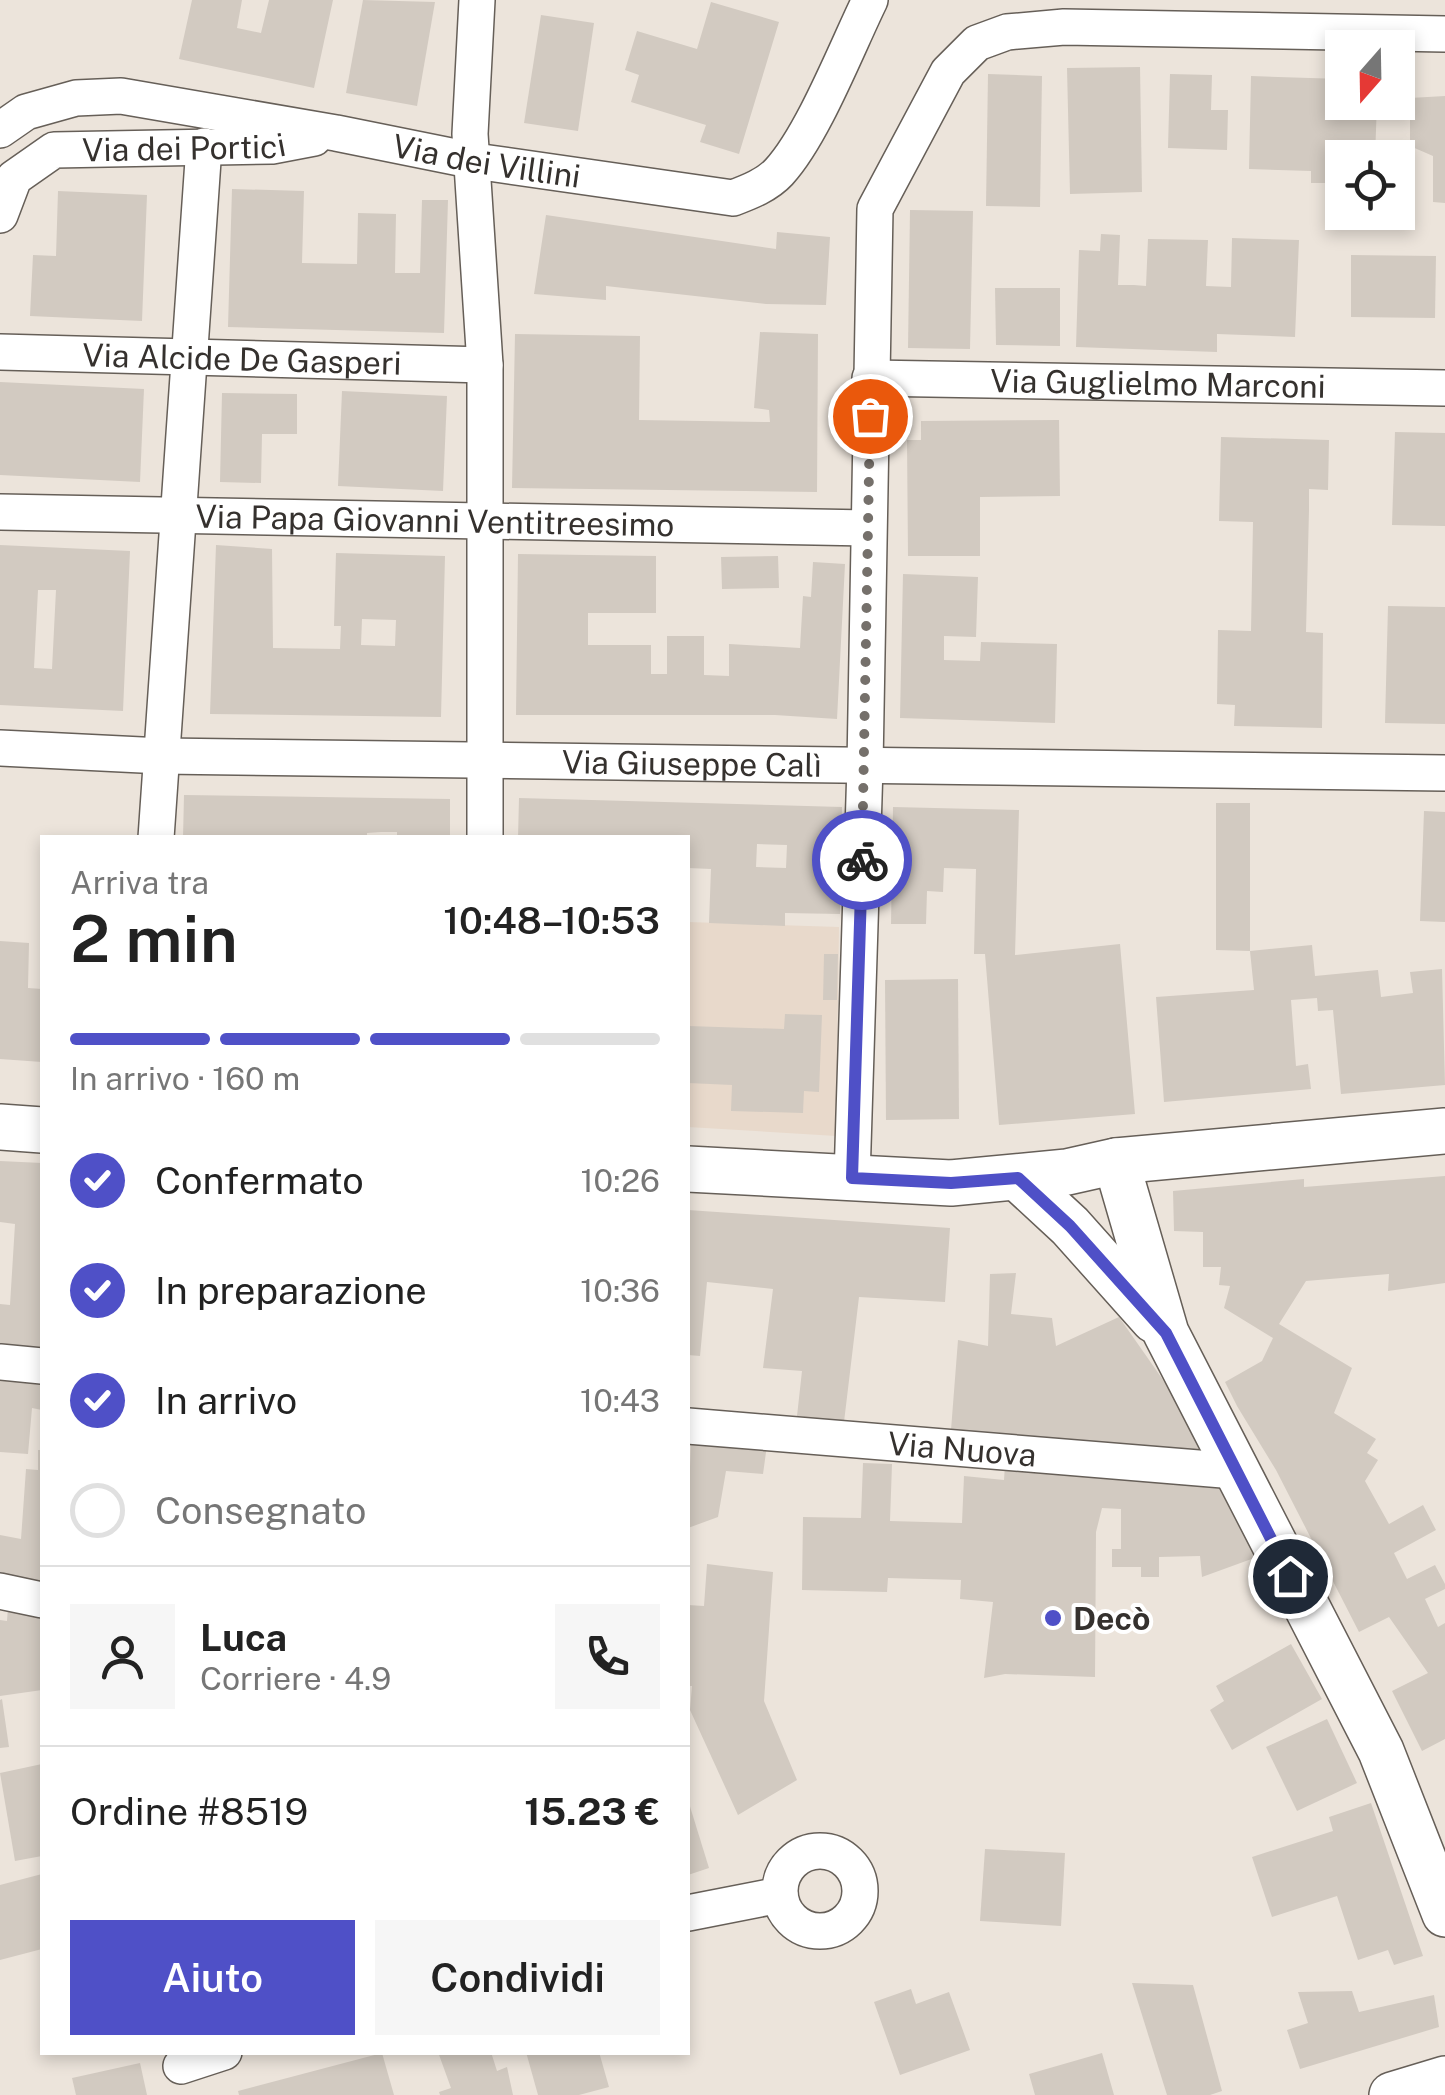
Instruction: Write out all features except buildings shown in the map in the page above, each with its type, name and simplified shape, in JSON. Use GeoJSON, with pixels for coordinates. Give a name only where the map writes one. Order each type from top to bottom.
{"type":"FeatureCollection","features":[{"type":"Feature","properties":{"kind":"street"},"geometry":{"type":"LineString","coordinates":[[477,0],[470,134],[485,366],[485,835]]}},
{"type":"Feature","properties":{"kind":"street","name":"Via dei Villini"},"geometry":{"type":"LineString","coordinates":[[0,130],[26,112],[76,98],[121,96],[336,133],[474,162],[732,198],[756,189],[779,172],[804,134],[870,0]]}},
{"type":"Feature","properties":{"kind":"street"},"geometry":{"type":"LineString","coordinates":[[852,1178],[865,766],[875,209],[948,72],[977,43],[1008,32],[1073,14],[1445,34]]}},
{"type":"Feature","properties":{"kind":"street","name":"Via dei Portici"},"geometry":{"type":"LineString","coordinates":[[0,214],[14,178],[54,150],[272,146],[336,133]]}},
{"type":"Feature","properties":{"kind":"street"},"geometry":{"type":"LineString","coordinates":[[156,835],[204,146]]}},
{"type":"Feature","properties":{"kind":"street","name":"Via Alcide De Gasperi"},"geometry":{"type":"LineString","coordinates":[[0,352],[485,366]]}},
{"type":"Feature","properties":{"kind":"street","name":"Via Guglielmo Marconi"},"geometry":{"type":"LineString","coordinates":[[870,378],[1445,388]]}},
{"type":"Feature","properties":{"kind":"street","name":"Via Papa Giovanni Ventitreesimo"},"geometry":{"type":"LineString","coordinates":[[0,512],[868,528]]}},
{"type":"Feature","properties":{"kind":"street","name":"Via Giuseppe Calì"},"geometry":{"type":"LineString","coordinates":[[0,748],[162,756],[1445,773]]}},
{"type":"Feature","properties":{"kind":"street"},"geometry":{"type":"LineString","coordinates":[[0,1127],[40,1130]]}},
{"type":"Feature","properties":{"kind":"street"},"geometry":{"type":"LineString","coordinates":[[690,1169],[951,1183],[1018,1178],[1116,1162],[1445,1131]]}},
{"type":"Feature","properties":{"kind":"street"},"geometry":{"type":"LineString","coordinates":[[1116,1162],[1166,1333],[1381,1750],[1445,1914]]}},
{"type":"Feature","properties":{"kind":"street"},"geometry":{"type":"LineString","coordinates":[[1018,1178],[1070,1226],[1166,1333]]}},
{"type":"Feature","properties":{"kind":"street"},"geometry":{"type":"LineString","coordinates":[[0,1362],[40,1366]]}},
{"type":"Feature","properties":{"kind":"street","name":"Via Nuova"},"geometry":{"type":"LineString","coordinates":[[690,1426],[1235,1471]]}},
{"type":"Feature","properties":{"kind":"street"},"geometry":{"type":"LineString","coordinates":[[0,1591],[40,1600]]}},
{"type":"Feature","properties":{"kind":"street"},"geometry":{"type":"LineString","coordinates":[[690,1913],[780,1895]]}},
{"type":"Feature","properties":{"kind":"street"},"geometry":{"type":"LineString","coordinates":[[182,2071],[217,2055]]}},
{"type":"Feature","properties":{"kind":"street"},"geometry":{"type":"LineString","coordinates":[[1392,2095],[1445,2079]]}},
{"type":"Feature","properties":{"kind":"shaded area"},"geometry":{"type":"Polygon","coordinates":[[[690,922],[839,927],[836,1136],[690,1127],[690,922]]]}},
{"type":"Feature","properties":{"kind":"way so far"},"geometry":{"type":"LineString","coordinates":[[862,860],[870,416]]}},
{"type":"Feature","properties":{"kind":"place","name":"Decò"},"geometry":{"type":"Point","coordinates":[1053,1618]}},
{"type":"Feature","properties":{"kind":"route"},"geometry":{"type":"LineString","coordinates":[[862,860],[852,1178],[951,1183],[1018,1178],[1070,1226],[1166,1333],[1290,1576]]}}]}
